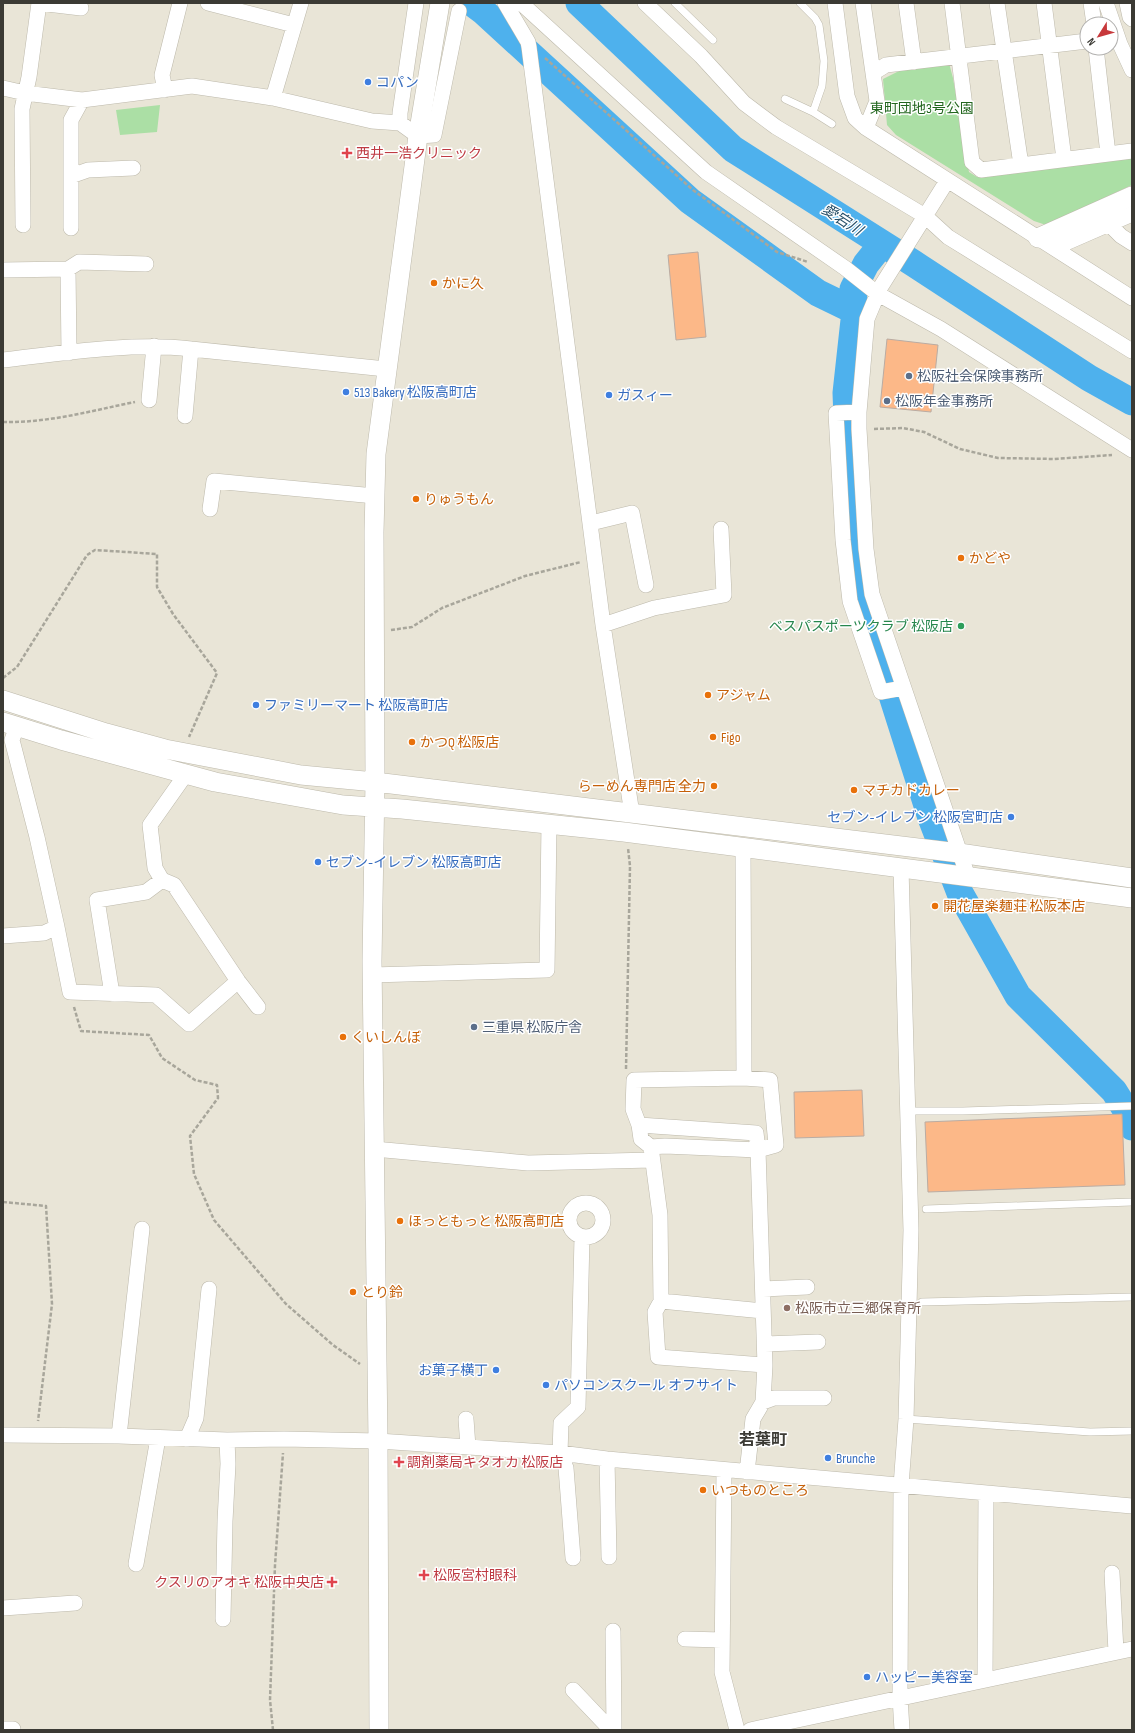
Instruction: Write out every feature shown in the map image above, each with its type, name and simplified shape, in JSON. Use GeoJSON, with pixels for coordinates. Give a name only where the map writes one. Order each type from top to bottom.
{"type":"FeatureCollection","features":[{"type":"Feature","properties":{"kind":"street"},"geometry":{"type":"LineString","coordinates":[[22,225],[22,109],[29,77],[39,3],[81,8]]}},
{"type":"Feature","properties":{"kind":"street"},"geometry":{"type":"LineString","coordinates":[[165,90],[162,75],[180,3]]}},
{"type":"Feature","properties":{"kind":"street"},"geometry":{"type":"LineString","coordinates":[[208,3],[294,25]]}},
{"type":"Feature","properties":{"kind":"street"},"geometry":{"type":"LineString","coordinates":[[273,98],[301,3]]}},
{"type":"Feature","properties":{"kind":"street"},"geometry":{"type":"LineString","coordinates":[[400,123],[400,113],[416,3]]}},
{"type":"Feature","properties":{"kind":"street"},"geometry":{"type":"LineString","coordinates":[[379,1730],[378,1441],[372,975],[375,782],[376,454],[386,369],[418,136],[440,3]]}},
{"type":"Feature","properties":{"kind":"street"},"geometry":{"type":"LineString","coordinates":[[505,3],[529,44],[603,625],[632,814]]}},
{"type":"Feature","properties":{"kind":"street"},"geometry":{"type":"LineString","coordinates":[[521,3],[706,172],[875,289],[1132,450]]}},
{"type":"Feature","properties":{"kind":"street"},"geometry":{"type":"LineString","coordinates":[[645,3],[701,56],[744,103],[776,127],[924,216],[948,237],[1132,351]]}},
{"type":"Feature","properties":{"kind":"street"},"geometry":{"type":"LineString","coordinates":[[835,3],[847,96],[855,118],[866,128],[947,181],[1132,298]]}},
{"type":"Feature","properties":{"kind":"street"},"geometry":{"type":"LineString","coordinates":[[863,3],[877,101],[866,128]]}},
{"type":"Feature","properties":{"kind":"street"},"geometry":{"type":"LineString","coordinates":[[906,3],[914,62]]}},
{"type":"Feature","properties":{"kind":"street"},"geometry":{"type":"LineString","coordinates":[[952,3],[972,162],[982,170],[1132,152]]}},
{"type":"Feature","properties":{"kind":"street"},"geometry":{"type":"LineString","coordinates":[[997,3],[1021,165]]}},
{"type":"Feature","properties":{"kind":"street"},"geometry":{"type":"LineString","coordinates":[[1044,3],[1064,159]]}},
{"type":"Feature","properties":{"kind":"street"},"geometry":{"type":"LineString","coordinates":[[1091,3],[1093,16]]}},
{"type":"Feature","properties":{"kind":"street"},"geometry":{"type":"LineString","coordinates":[[1106,3],[1132,70]]}},
{"type":"Feature","properties":{"kind":"street"},"geometry":{"type":"LineString","coordinates":[[1127,3],[1130,17],[1132,19]]}},
{"type":"Feature","properties":{"kind":"street"},"geometry":{"type":"LineString","coordinates":[[3,88],[25,93],[82,100],[192,86],[273,98],[372,121],[400,123],[418,136],[434,135],[459,11]]}},
{"type":"Feature","properties":{"kind":"street"},"geometry":{"type":"LineString","coordinates":[[873,73],[886,65],[958,58],[1079,42]]}},
{"type":"Feature","properties":{"kind":"street"},"geometry":{"type":"LineString","coordinates":[[1097,56],[1108,154]]}},
{"type":"Feature","properties":{"kind":"street"},"geometry":{"type":"LineString","coordinates":[[71,228],[71,120],[82,100]]}},
{"type":"Feature","properties":{"kind":"street"},"geometry":{"type":"LineString","coordinates":[[71,176],[88,170],[133,168]]}},
{"type":"Feature","properties":{"kind":"street"},"geometry":{"type":"LineString","coordinates":[[947,181],[875,289],[867,320],[858,412],[860,475],[866,549],[872,594],[956,853],[965,876]]}},
{"type":"Feature","properties":{"kind":"street"},"geometry":{"type":"LineString","coordinates":[[1046,243],[1132,196]]}},
{"type":"Feature","properties":{"kind":"street"},"geometry":{"type":"LineString","coordinates":[[1046,243],[1109,224],[1132,214]]}},
{"type":"Feature","properties":{"kind":"street"},"geometry":{"type":"LineString","coordinates":[[1109,224],[1121,236],[1132,243]]}},
{"type":"Feature","properties":{"kind":"street"},"geometry":{"type":"LineString","coordinates":[[3,270],[68,269],[79,262],[146,264]]}},
{"type":"Feature","properties":{"kind":"street"},"geometry":{"type":"LineString","coordinates":[[68,269],[69,353]]}},
{"type":"Feature","properties":{"kind":"street"},"geometry":{"type":"LineString","coordinates":[[3,360],[154,346],[386,369]]}},
{"type":"Feature","properties":{"kind":"street"},"geometry":{"type":"LineString","coordinates":[[149,400],[154,346]]}},
{"type":"Feature","properties":{"kind":"street"},"geometry":{"type":"LineString","coordinates":[[185,416],[191,349]]}},
{"type":"Feature","properties":{"kind":"street"},"geometry":{"type":"LineString","coordinates":[[858,412],[836,413],[845,552],[850,600],[881,692],[902,688]]}},
{"type":"Feature","properties":{"kind":"street"},"geometry":{"type":"LineString","coordinates":[[840,478],[860,475]]}},
{"type":"Feature","properties":{"kind":"street"},"geometry":{"type":"LineString","coordinates":[[210,509],[214,481],[375,496]]}},
{"type":"Feature","properties":{"kind":"street"},"geometry":{"type":"LineString","coordinates":[[590,523],[632,513],[646,585]]}},
{"type":"Feature","properties":{"kind":"street"},"geometry":{"type":"LineString","coordinates":[[603,625],[654,608],[724,595],[721,529]]}},
{"type":"Feature","properties":{"kind":"street"},"geometry":{"type":"LineString","coordinates":[[845,552],[866,549]]}},
{"type":"Feature","properties":{"kind":"street"},"geometry":{"type":"LineString","coordinates":[[861,631],[882,624]]}},
{"type":"Feature","properties":{"kind":"street"},"geometry":{"type":"LineString","coordinates":[[3,700],[106,734],[182,752],[301,774],[956,853],[1132,878]]}},
{"type":"Feature","properties":{"kind":"street"},"geometry":{"type":"LineString","coordinates":[[238,981],[189,1024],[156,995],[70,992],[37,837],[12,740],[10,724],[61,740],[215,782],[343,805],[374,806],[624,832],[1132,898]]}},
{"type":"Feature","properties":{"kind":"street"},"geometry":{"type":"LineString","coordinates":[[186,774],[150,825],[154,868],[162,880],[174,885],[238,981],[258,1007]]}},
{"type":"Feature","properties":{"kind":"street"},"geometry":{"type":"LineString","coordinates":[[372,975],[547,970],[549,824]]}},
{"type":"Feature","properties":{"kind":"street"},"geometry":{"type":"LineString","coordinates":[[743,848],[744,1078]]}},
{"type":"Feature","properties":{"kind":"street"},"geometry":{"type":"LineString","coordinates":[[901,868],[911,1230],[906,1419],[901,1486],[900,1697],[902,1730]]}},
{"type":"Feature","properties":{"kind":"street"},"geometry":{"type":"LineString","coordinates":[[112,994],[97,900],[146,892],[162,880]]}},
{"type":"Feature","properties":{"kind":"street"},"geometry":{"type":"LineString","coordinates":[[3,936],[44,933],[57,927]]}},
{"type":"Feature","properties":{"kind":"street"},"geometry":{"type":"LineString","coordinates":[[374,1149],[528,1163],[652,1153],[665,1146],[758,1150],[776,1145],[770,1080],[744,1078],[634,1080],[633,1109],[639,1125],[641,1138],[652,1153],[660,1215],[661,1301],[655,1312],[658,1357],[765,1365]]}},
{"type":"Feature","properties":{"kind":"street"},"geometry":{"type":"LineString","coordinates":[[639,1125],[756,1133],[758,1150],[765,1365],[763,1402],[753,1419],[747,1472]]}},
{"type":"Feature","properties":{"kind":"street"},"geometry":{"type":"LineString","coordinates":[[119,1436],[142,1229]]}},
{"type":"Feature","properties":{"kind":"street"},"geometry":{"type":"LineString","coordinates":[[573,1558],[566,1468],[560,1453],[561,1422],[578,1407],[582,1237]]}},
{"type":"Feature","properties":{"kind":"street"},"geometry":{"type":"LineString","coordinates":[[763,1289],[807,1287]]}},
{"type":"Feature","properties":{"kind":"street"},"geometry":{"type":"LineString","coordinates":[[187,1439],[196,1418],[209,1289]]}},
{"type":"Feature","properties":{"kind":"street"},"geometry":{"type":"LineString","coordinates":[[661,1301],[763,1311]]}},
{"type":"Feature","properties":{"kind":"street"},"geometry":{"type":"LineString","coordinates":[[765,1344],[818,1342]]}},
{"type":"Feature","properties":{"kind":"street"},"geometry":{"type":"LineString","coordinates":[[763,1402],[774,1398],[824,1398]]}},
{"type":"Feature","properties":{"kind":"street"},"geometry":{"type":"LineString","coordinates":[[466,1419],[468,1447]]}},
{"type":"Feature","properties":{"kind":"street"},"geometry":{"type":"LineString","coordinates":[[3,1435],[119,1436],[228,1440],[284,1439],[378,1441],[560,1453],[724,1470],[1132,1506]]}},
{"type":"Feature","properties":{"kind":"street"},"geometry":{"type":"LineString","coordinates":[[136,1564],[158,1438]]}},
{"type":"Feature","properties":{"kind":"street"},"geometry":{"type":"LineString","coordinates":[[223,1619],[228,1440]]}},
{"type":"Feature","properties":{"kind":"street"},"geometry":{"type":"LineString","coordinates":[[607,1459],[609,1557]]}},
{"type":"Feature","properties":{"kind":"street"},"geometry":{"type":"LineString","coordinates":[[724,1470],[722,1672],[737,1730]]}},
{"type":"Feature","properties":{"kind":"street"},"geometry":{"type":"LineString","coordinates":[[985,1680],[986,1493]]}},
{"type":"Feature","properties":{"kind":"street"},"geometry":{"type":"LineString","coordinates":[[1112,1573],[1116,1652]]}},
{"type":"Feature","properties":{"kind":"street"},"geometry":{"type":"LineString","coordinates":[[3,1608],[75,1603]]}},
{"type":"Feature","properties":{"kind":"street"},"geometry":{"type":"LineString","coordinates":[[612,1730],[613,1631]]}},
{"type":"Feature","properties":{"kind":"street"},"geometry":{"type":"LineString","coordinates":[[685,1639],[722,1640]]}},
{"type":"Feature","properties":{"kind":"street"},"geometry":{"type":"LineString","coordinates":[[750,1730],[1132,1649]]}},
{"type":"Feature","properties":{"kind":"street"},"geometry":{"type":"LineString","coordinates":[[573,1690],[612,1730]]}},
{"type":"Feature","properties":{"kind":"lane"},"geometry":{"type":"LineString","coordinates":[[675,3],[713,40]]}},
{"type":"Feature","properties":{"kind":"lane"},"geometry":{"type":"LineString","coordinates":[[800,3],[815,18],[819,25],[824,61],[822,86],[813,112]]}},
{"type":"Feature","properties":{"kind":"lane"},"geometry":{"type":"LineString","coordinates":[[785,99],[813,112],[832,124]]}},
{"type":"Feature","properties":{"kind":"lane"},"geometry":{"type":"LineString","coordinates":[[908,1111],[962,1112],[1132,1106]]}},
{"type":"Feature","properties":{"kind":"lane"},"geometry":{"type":"LineString","coordinates":[[926,1209],[1128,1202]]}},
{"type":"Feature","properties":{"kind":"lane"},"geometry":{"type":"LineString","coordinates":[[922,1302],[1132,1297]]}},
{"type":"Feature","properties":{"kind":"lane"},"geometry":{"type":"LineString","coordinates":[[906,1419],[1090,1432],[1132,1431]]}},
{"type":"Feature","properties":{"kind":"path"},"geometry":{"type":"LineString","coordinates":[[529,44],[693,190],[777,252],[810,262]]}},
{"type":"Feature","properties":{"kind":"path"},"geometry":{"type":"LineString","coordinates":[[3,422],[50,420],[149,400]]}},
{"type":"Feature","properties":{"kind":"path"},"geometry":{"type":"LineString","coordinates":[[859,429],[903,428],[924,432],[960,449],[998,458],[1054,459],[1116,455]]}},
{"type":"Feature","properties":{"kind":"path"},"geometry":{"type":"LineString","coordinates":[[3,678],[17,667],[87,555],[95,550],[157,554],[157,587],[174,614],[217,673],[182,752]]}},
{"type":"Feature","properties":{"kind":"path"},"geometry":{"type":"LineString","coordinates":[[388,630],[412,627],[442,608],[525,576],[595,558]]}},
{"type":"Feature","properties":{"kind":"path"},"geometry":{"type":"LineString","coordinates":[[626,1074],[630,866],[627,844]]}},
{"type":"Feature","properties":{"kind":"path"},"geometry":{"type":"LineString","coordinates":[[70,992],[81,1031],[149,1035],[162,1058],[195,1080],[216,1085],[218,1098],[190,1136],[194,1174],[214,1220],[286,1304],[333,1345],[377,1376]]}},
{"type":"Feature","properties":{"kind":"path"},"geometry":{"type":"LineString","coordinates":[[3,1202],[46,1206],[52,1304],[36,1436]]}},
{"type":"Feature","properties":{"kind":"path"},"geometry":{"type":"LineString","coordinates":[[273,1730],[270,1700],[275,1565],[284,1439]]}},
{"type":"Feature","properties":{"kind":"green space","name":"東町団地3号公園"},"geometry":{"type":"Polygon","coordinates":[[[949,63],[953,78],[969,172],[977,177],[1132,158],[1132,185],[1046,225],[1034,221],[896,135],[887,125],[883,79],[899,71],[949,63]]]}},
{"type":"Feature","properties":{"kind":"green space"},"geometry":{"type":"Polygon","coordinates":[[[160,105],[157,132],[120,135],[116,110],[160,105]]]}},
{"type":"Feature","properties":{"kind":"building"},"geometry":{"type":"Polygon","coordinates":[[[698,252],[706,337],[676,340],[668,255],[698,252]]]}},
{"type":"Feature","properties":{"kind":"building","name":"松阪社会保険事務所"},"geometry":{"type":"Polygon","coordinates":[[[887,339],[938,345],[931,412],[880,407],[887,339]]]}},
{"type":"Feature","properties":{"kind":"building"},"geometry":{"type":"Polygon","coordinates":[[[862,1090],[864,1136],[795,1138],[794,1092],[862,1090]]]}},
{"type":"Feature","properties":{"kind":"building"},"geometry":{"type":"Polygon","coordinates":[[[1122,1114],[1125,1185],[928,1192],[925,1122],[1122,1114]]]}},
{"type":"Feature","properties":{"kind":"waterway"},"geometry":{"type":"LineString","coordinates":[[472,3],[484,12],[690,201],[818,293],[855,311]]}},
{"type":"Feature","properties":{"kind":"waterway","name":"愛宕川"},"geometry":{"type":"LineString","coordinates":[[579,3],[733,149],[913,263],[1089,378],[1132,402]]}},
{"type":"Feature","properties":{"kind":"waterway"},"geometry":{"type":"LineString","coordinates":[[882,244],[866,264],[853,289],[855,311],[846,393],[851,520],[861,598],[931,818],[960,893],[1018,996],[1114,1091],[1132,1120],[1132,1127]]}},
{"type":"Feature","properties":{"kind":"place","name":"コパン"},"geometry":{"type":"Point","coordinates":[368,82]}},
{"type":"Feature","properties":{"kind":"place","name":"西井一浩クリニック"},"geometry":{"type":"Point","coordinates":[347,153]}},
{"type":"Feature","properties":{"kind":"place","name":"かに久"},"geometry":{"type":"Point","coordinates":[434,283]}},
{"type":"Feature","properties":{"kind":"place","name":"松阪社会保険事務所"},"geometry":{"type":"Point","coordinates":[909,376]}},
{"type":"Feature","properties":{"kind":"place","name":"513 Bakery 松阪高町店"},"geometry":{"type":"Point","coordinates":[346,392]}},
{"type":"Feature","properties":{"kind":"place","name":"ガスィー"},"geometry":{"type":"Point","coordinates":[609,395]}},
{"type":"Feature","properties":{"kind":"place","name":"松阪年金事務所"},"geometry":{"type":"Point","coordinates":[887,401]}},
{"type":"Feature","properties":{"kind":"place","name":"りゅうもん"},"geometry":{"type":"Point","coordinates":[416,499]}},
{"type":"Feature","properties":{"kind":"place","name":"かどや"},"geometry":{"type":"Point","coordinates":[961,558]}},
{"type":"Feature","properties":{"kind":"place","name":"ベスパスポーツクラブ 松阪店"},"geometry":{"type":"Point","coordinates":[961,626]}},
{"type":"Feature","properties":{"kind":"place","name":"アジャム"},"geometry":{"type":"Point","coordinates":[708,695]}},
{"type":"Feature","properties":{"kind":"place","name":"ファミリーマート 松阪高町店"},"geometry":{"type":"Point","coordinates":[256,705]}},
{"type":"Feature","properties":{"kind":"place","name":"Figo"},"geometry":{"type":"Point","coordinates":[713,737]}},
{"type":"Feature","properties":{"kind":"place","name":"かつQ 松阪店"},"geometry":{"type":"Point","coordinates":[412,742]}},
{"type":"Feature","properties":{"kind":"place","name":"らーめん専門店 全力"},"geometry":{"type":"Point","coordinates":[714,786]}},
{"type":"Feature","properties":{"kind":"place","name":"マチカドカレー"},"geometry":{"type":"Point","coordinates":[854,790]}},
{"type":"Feature","properties":{"kind":"place","name":"セブン-イレブン 松阪宮町店"},"geometry":{"type":"Point","coordinates":[1011,817]}},
{"type":"Feature","properties":{"kind":"place","name":"セブン-イレブン 松阪高町店"},"geometry":{"type":"Point","coordinates":[318,862]}},
{"type":"Feature","properties":{"kind":"place","name":"開花屋楽麺荘 松阪本店"},"geometry":{"type":"Point","coordinates":[935,906]}},
{"type":"Feature","properties":{"kind":"place","name":"三重県 松阪庁舎"},"geometry":{"type":"Point","coordinates":[474,1027]}},
{"type":"Feature","properties":{"kind":"place","name":"くいしんぼ"},"geometry":{"type":"Point","coordinates":[343,1037]}},
{"type":"Feature","properties":{"kind":"place","name":"ほっともっと 松阪高町店"},"geometry":{"type":"Point","coordinates":[400,1221]}},
{"type":"Feature","properties":{"kind":"place","name":"とり鈴"},"geometry":{"type":"Point","coordinates":[353,1292]}},
{"type":"Feature","properties":{"kind":"place","name":"松阪市立三郷保育所"},"geometry":{"type":"Point","coordinates":[787,1308]}},
{"type":"Feature","properties":{"kind":"place","name":"お菓子横丁"},"geometry":{"type":"Point","coordinates":[496,1370]}},
{"type":"Feature","properties":{"kind":"place","name":"パソコンスクール オフサイト"},"geometry":{"type":"Point","coordinates":[546,1385]}},
{"type":"Feature","properties":{"kind":"place","name":"Brunche"},"geometry":{"type":"Point","coordinates":[828,1458]}},
{"type":"Feature","properties":{"kind":"place","name":"調剤薬局キタオカ 松阪店"},"geometry":{"type":"Point","coordinates":[399,1462]}},
{"type":"Feature","properties":{"kind":"place","name":"いつものところ"},"geometry":{"type":"Point","coordinates":[703,1490]}},
{"type":"Feature","properties":{"kind":"place","name":"松阪宮村眼科"},"geometry":{"type":"Point","coordinates":[424,1575]}},
{"type":"Feature","properties":{"kind":"place","name":"クスリのアオキ 松阪中央店"},"geometry":{"type":"Point","coordinates":[332,1582]}},
{"type":"Feature","properties":{"kind":"place","name":"ハッピー美容室"},"geometry":{"type":"Point","coordinates":[867,1677]}},
{"type":"Feature","properties":{"kind":"district","name":"若葉町"},"geometry":{"type":"Point","coordinates":[763,1440]}}]}
